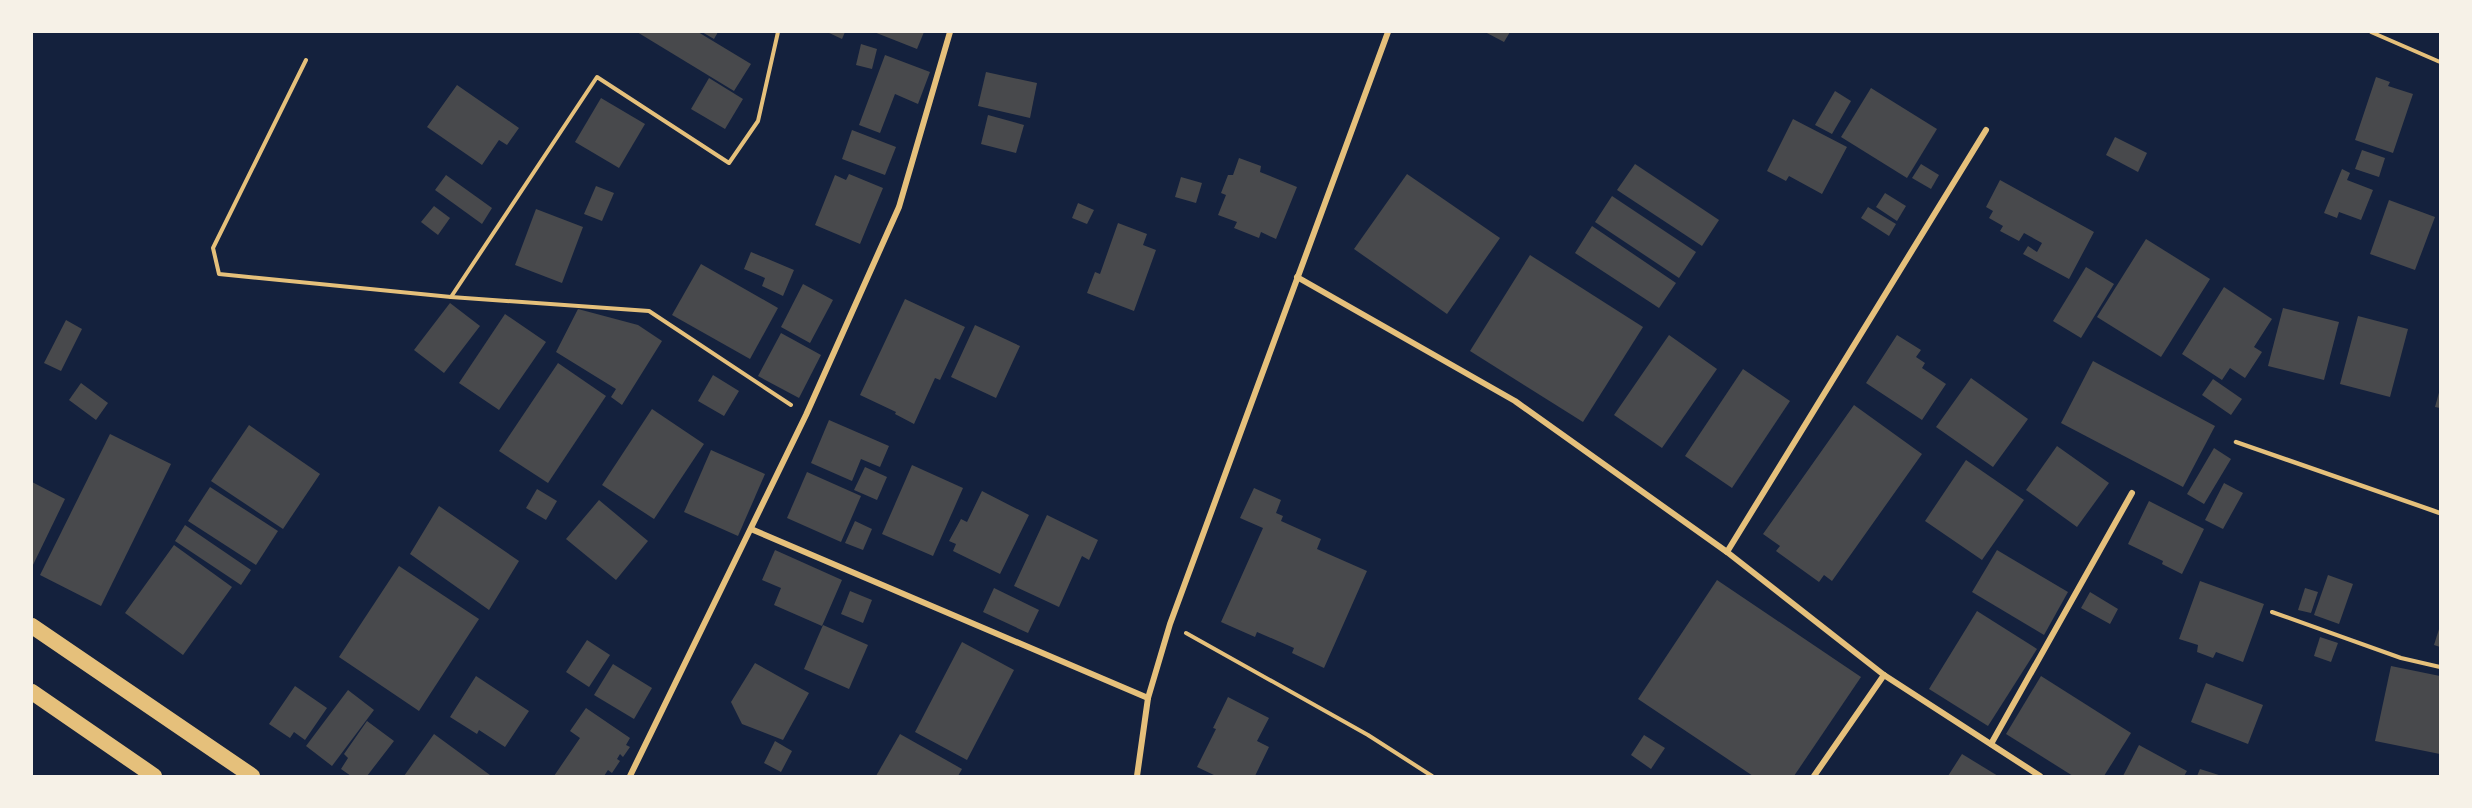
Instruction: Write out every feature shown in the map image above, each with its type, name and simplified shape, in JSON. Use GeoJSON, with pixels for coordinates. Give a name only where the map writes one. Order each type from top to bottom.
{"type":"FeatureCollection","features":[{"type":"Feature","properties":{"kind":"highway"},"geometry":{"type":"LineString","coordinates":[[32,626],[252,777]]}},
{"type":"Feature","properties":{"kind":"highway"},"geometry":{"type":"LineString","coordinates":[[32,692],[154,777]]}},
{"type":"Feature","properties":{"kind":"street"},"geometry":{"type":"LineString","coordinates":[[630,777],[806,415],[899,207],[950,32]]}},
{"type":"Feature","properties":{"kind":"street"},"geometry":{"type":"LineString","coordinates":[[1137,777],[1148,698],[1170,624],[1388,32]]}},
{"type":"Feature","properties":{"kind":"street"},"geometry":{"type":"LineString","coordinates":[[1727,552],[1986,130]]}},
{"type":"Feature","properties":{"kind":"street"},"geometry":{"type":"LineString","coordinates":[[1297,277],[1515,401],[1727,552],[1884,675],[2040,777]]}},
{"type":"Feature","properties":{"kind":"street"},"geometry":{"type":"LineString","coordinates":[[1991,744],[2132,494]]}},
{"type":"Feature","properties":{"kind":"street"},"geometry":{"type":"LineString","coordinates":[[751,529],[1148,698]]}},
{"type":"Feature","properties":{"kind":"street"},"geometry":{"type":"LineString","coordinates":[[1814,777],[1884,675]]}},
{"type":"Feature","properties":{"kind":"lane"},"geometry":{"type":"LineString","coordinates":[[2236,442],[2440,513]]}},
{"type":"Feature","properties":{"kind":"path"},"geometry":{"type":"LineString","coordinates":[[451,297],[597,77],[729,163],[758,121],[778,32]]}},
{"type":"Feature","properties":{"kind":"path"},"geometry":{"type":"LineString","coordinates":[[2371,32],[2440,62]]}},
{"type":"Feature","properties":{"kind":"path"},"geometry":{"type":"LineString","coordinates":[[306,60],[213,248],[219,274],[451,297],[649,311],[806,415]]}},
{"type":"Feature","properties":{"kind":"path"},"geometry":{"type":"LineString","coordinates":[[2272,612],[2402,658],[2440,667]]}},
{"type":"Feature","properties":{"kind":"path"},"geometry":{"type":"LineString","coordinates":[[1170,624],[1368,735],[1431,777]]}},
{"type":"Feature","properties":{"kind":"building"},"geometry":{"type":"Polygon","coordinates":[[[637,32],[698,32],[751,64],[734,91],[637,32]]]}},
{"type":"Feature","properties":{"kind":"building"},"geometry":{"type":"Polygon","coordinates":[[[702,32],[718,32],[714,39],[702,32]]]}},
{"type":"Feature","properties":{"kind":"building"},"geometry":{"type":"Polygon","coordinates":[[[827,32],[845,32],[842,39],[827,32]]]}},
{"type":"Feature","properties":{"kind":"building"},"geometry":{"type":"Polygon","coordinates":[[[874,32],[924,32],[917,49],[874,32]]]}},
{"type":"Feature","properties":{"kind":"building"},"geometry":{"type":"Polygon","coordinates":[[[1485,32],[1510,32],[1504,42],[1485,32]]]}},
{"type":"Feature","properties":{"kind":"building"},"geometry":{"type":"Polygon","coordinates":[[[861,44],[877,49],[872,69],[856,65],[861,44]]]}},
{"type":"Feature","properties":{"kind":"building"},"geometry":{"type":"Polygon","coordinates":[[[885,55],[930,72],[918,104],[895,94],[880,133],[859,125],[885,55]]]}},
{"type":"Feature","properties":{"kind":"building"},"geometry":{"type":"Polygon","coordinates":[[[986,72],[1037,83],[1030,118],[978,106],[986,72]]]}},
{"type":"Feature","properties":{"kind":"building"},"geometry":{"type":"Polygon","coordinates":[[[2376,77],[2390,82],[2388,86],[2413,94],[2393,153],[2355,140],[2376,77]]]}},
{"type":"Feature","properties":{"kind":"building"},"geometry":{"type":"Polygon","coordinates":[[[709,78],[743,99],[725,129],[691,109],[709,78]]]}},
{"type":"Feature","properties":{"kind":"building"},"geometry":{"type":"Polygon","coordinates":[[[457,85],[519,128],[507,145],[499,140],[482,165],[427,127],[457,85]]]}},
{"type":"Feature","properties":{"kind":"building"},"geometry":{"type":"Polygon","coordinates":[[[1871,88],[1937,129],[1907,178],[1841,137],[1871,88]]]}},
{"type":"Feature","properties":{"kind":"building"},"geometry":{"type":"Polygon","coordinates":[[[1835,91],[1851,101],[1832,134],[1815,125],[1835,91]]]}},
{"type":"Feature","properties":{"kind":"building"},"geometry":{"type":"Polygon","coordinates":[[[601,98],[645,124],[619,168],[575,142],[601,98]]]}},
{"type":"Feature","properties":{"kind":"building"},"geometry":{"type":"Polygon","coordinates":[[[988,115],[1024,125],[1016,153],[981,144],[988,115]]]}},
{"type":"Feature","properties":{"kind":"building"},"geometry":{"type":"Polygon","coordinates":[[[1793,119],[1847,147],[1822,194],[1789,176],[1786,181],[1767,171],[1793,119]]]}},
{"type":"Feature","properties":{"kind":"building"},"geometry":{"type":"Polygon","coordinates":[[[852,130],[896,147],[885,175],[842,159],[852,130]]]}},
{"type":"Feature","properties":{"kind":"building"},"geometry":{"type":"Polygon","coordinates":[[[2115,137],[2147,153],[2138,172],[2106,155],[2115,137]]]}},
{"type":"Feature","properties":{"kind":"building"},"geometry":{"type":"Polygon","coordinates":[[[2362,150],[2385,158],[2379,177],[2355,169],[2362,150]]]}},
{"type":"Feature","properties":{"kind":"building"},"geometry":{"type":"Polygon","coordinates":[[[1239,158],[1261,166],[1260,172],[1297,187],[1276,239],[1261,232],[1259,238],[1234,228],[1237,222],[1218,215],[1226,195],[1221,193],[1228,175],[1233,175],[1239,158]]]}},
{"type":"Feature","properties":{"kind":"building"},"geometry":{"type":"Polygon","coordinates":[[[1635,164],[1719,220],[1702,246],[1617,190],[1635,164]]]}},
{"type":"Feature","properties":{"kind":"building"},"geometry":{"type":"Polygon","coordinates":[[[1921,164],[1939,175],[1931,189],[1912,178],[1921,164]]]}},
{"type":"Feature","properties":{"kind":"building"},"geometry":{"type":"Polygon","coordinates":[[[2342,169],[2350,173],[2347,180],[2373,190],[2361,220],[2339,212],[2337,218],[2324,213],[2342,169]]]}},
{"type":"Feature","properties":{"kind":"building"},"geometry":{"type":"Polygon","coordinates":[[[849,174],[883,188],[860,244],[815,225],[835,175],[846,180],[849,174]]]}},
{"type":"Feature","properties":{"kind":"building"},"geometry":{"type":"Polygon","coordinates":[[[1407,174],[1500,238],[1447,314],[1354,249],[1407,174]]]}},
{"type":"Feature","properties":{"kind":"building"},"geometry":{"type":"Polygon","coordinates":[[[446,175],[492,208],[482,224],[435,190],[446,175]]]}},
{"type":"Feature","properties":{"kind":"building"},"geometry":{"type":"Polygon","coordinates":[[[1181,177],[1202,183],[1196,203],[1175,197],[1181,177]]]}},
{"type":"Feature","properties":{"kind":"building"},"geometry":{"type":"Polygon","coordinates":[[[2000,180],[2094,232],[2069,279],[2023,254],[2028,246],[2037,252],[2042,243],[2024,233],[2019,241],[2000,231],[2003,226],[1989,218],[1993,211],[1986,207],[2000,180]]]}},
{"type":"Feature","properties":{"kind":"building"},"geometry":{"type":"Polygon","coordinates":[[[596,186],[614,193],[602,221],[584,214],[596,186]]]}},
{"type":"Feature","properties":{"kind":"building"},"geometry":{"type":"Polygon","coordinates":[[[1885,193],[1906,206],[1897,221],[1876,207],[1885,193]]]}},
{"type":"Feature","properties":{"kind":"building"},"geometry":{"type":"Polygon","coordinates":[[[1612,196],[1696,252],[1679,278],[1595,222],[1612,196]]]}},
{"type":"Feature","properties":{"kind":"building"},"geometry":{"type":"Polygon","coordinates":[[[2389,200],[2435,217],[2415,270],[2370,254],[2389,200]]]}},
{"type":"Feature","properties":{"kind":"building"},"geometry":{"type":"Polygon","coordinates":[[[1078,203],[1094,210],[1087,224],[1072,218],[1078,203]]]}},
{"type":"Feature","properties":{"kind":"building"},"geometry":{"type":"Polygon","coordinates":[[[434,206],[450,218],[438,235],[421,222],[434,206]]]}},
{"type":"Feature","properties":{"kind":"building"},"geometry":{"type":"Polygon","coordinates":[[[1868,207],[1896,224],[1889,236],[1861,218],[1868,207]]]}},
{"type":"Feature","properties":{"kind":"building"},"geometry":{"type":"Polygon","coordinates":[[[536,209],[583,227],[562,283],[515,265],[536,209]]]}},
{"type":"Feature","properties":{"kind":"building"},"geometry":{"type":"Polygon","coordinates":[[[1118,223],[1147,234],[1143,245],[1156,250],[1134,311],[1087,293],[1095,272],[1100,274],[1118,223]]]}},
{"type":"Feature","properties":{"kind":"building"},"geometry":{"type":"Polygon","coordinates":[[[1592,226],[1676,283],[1659,308],[1575,253],[1592,226]]]}},
{"type":"Feature","properties":{"kind":"building"},"geometry":{"type":"Polygon","coordinates":[[[2146,239],[2210,279],[2161,357],[2097,317],[2146,239]]]}},
{"type":"Feature","properties":{"kind":"building"},"geometry":{"type":"Polygon","coordinates":[[[751,252],[794,270],[783,296],[762,286],[765,278],[744,269],[751,252]]]}},
{"type":"Feature","properties":{"kind":"building"},"geometry":{"type":"Polygon","coordinates":[[[1530,255],[1643,327],[1583,422],[1470,351],[1530,255]]]}},
{"type":"Feature","properties":{"kind":"building"},"geometry":{"type":"Polygon","coordinates":[[[701,264],[778,308],[750,359],[672,315],[701,264]]]}},
{"type":"Feature","properties":{"kind":"building"},"geometry":{"type":"Polygon","coordinates":[[[2086,267],[2114,284],[2081,338],[2053,321],[2086,267]]]}},
{"type":"Feature","properties":{"kind":"building"},"geometry":{"type":"Polygon","coordinates":[[[803,284],[833,300],[810,343],[781,327],[803,284]]]}},
{"type":"Feature","properties":{"kind":"building"},"geometry":{"type":"Polygon","coordinates":[[[2224,287],[2272,319],[2254,347],[2262,352],[2245,378],[2230,368],[2222,380],[2182,354],[2224,287]]]}},
{"type":"Feature","properties":{"kind":"building"},"geometry":{"type":"Polygon","coordinates":[[[905,299],[965,327],[940,380],[935,378],[914,424],[895,414],[896,412],[860,395],[905,299]]]}},
{"type":"Feature","properties":{"kind":"building"},"geometry":{"type":"Polygon","coordinates":[[[450,303],[480,326],[444,373],[414,350],[450,303]]]}},
{"type":"Feature","properties":{"kind":"building"},"geometry":{"type":"Polygon","coordinates":[[[2283,308],[2339,322],[2324,380],[2268,366],[2283,308]]]}},
{"type":"Feature","properties":{"kind":"building"},"geometry":{"type":"Polygon","coordinates":[[[578,309],[638,325],[662,341],[622,405],[611,397],[616,389],[556,352],[578,309]]]}},
{"type":"Feature","properties":{"kind":"building"},"geometry":{"type":"Polygon","coordinates":[[[505,314],[546,342],[499,410],[459,383],[505,314]]]}},
{"type":"Feature","properties":{"kind":"building"},"geometry":{"type":"Polygon","coordinates":[[[2358,316],[2408,329],[2390,397],[2340,384],[2358,316]]]}},
{"type":"Feature","properties":{"kind":"building"},"geometry":{"type":"Polygon","coordinates":[[[66,320],[82,329],[61,371],[44,363],[66,320]]]}},
{"type":"Feature","properties":{"kind":"building"},"geometry":{"type":"Polygon","coordinates":[[[975,325],[1020,346],[996,398],[951,377],[975,325]]]}},
{"type":"Feature","properties":{"kind":"building"},"geometry":{"type":"Polygon","coordinates":[[[781,333],[821,355],[799,398],[758,376],[781,333]]]}},
{"type":"Feature","properties":{"kind":"building"},"geometry":{"type":"Polygon","coordinates":[[[1669,335],[1717,369],[1662,448],[1614,415],[1669,335]]]}},
{"type":"Feature","properties":{"kind":"building"},"geometry":{"type":"Polygon","coordinates":[[[1897,335],[1921,350],[1916,357],[1925,363],[1922,368],[1946,384],[1922,420],[1866,383],[1897,335]]]}},
{"type":"Feature","properties":{"kind":"building"},"geometry":{"type":"Polygon","coordinates":[[[2093,361],[2215,426],[2183,487],[2061,423],[2093,361]]]}},
{"type":"Feature","properties":{"kind":"building"},"geometry":{"type":"Polygon","coordinates":[[[558,363],[606,396],[548,483],[499,451],[558,363]]]}},
{"type":"Feature","properties":{"kind":"building"},"geometry":{"type":"Polygon","coordinates":[[[1743,369],[1790,401],[1732,488],[1685,456],[1743,369]]]}},
{"type":"Feature","properties":{"kind":"building"},"geometry":{"type":"Polygon","coordinates":[[[713,375],[739,391],[724,416],[698,401],[713,375]]]}},
{"type":"Feature","properties":{"kind":"building"},"geometry":{"type":"Polygon","coordinates":[[[1971,378],[2028,419],[1993,467],[1936,427],[1971,378]]]}},
{"type":"Feature","properties":{"kind":"building"},"geometry":{"type":"Polygon","coordinates":[[[2213,379],[2242,399],[2231,415],[2202,395],[2213,379]]]}},
{"type":"Feature","properties":{"kind":"building"},"geometry":{"type":"Polygon","coordinates":[[[81,383],[108,403],[96,420],[69,400],[81,383]]]}},
{"type":"Feature","properties":{"kind":"building"},"geometry":{"type":"Polygon","coordinates":[[[2440,389],[2440,408],[2435,407],[2440,389]]]}},
{"type":"Feature","properties":{"kind":"building"},"geometry":{"type":"Polygon","coordinates":[[[1854,405],[1922,454],[1832,581],[1824,575],[1819,582],[1776,551],[1780,546],[1763,534],[1854,405]]]}},
{"type":"Feature","properties":{"kind":"building"},"geometry":{"type":"Polygon","coordinates":[[[652,409],[704,444],[654,519],[602,485],[652,409]]]}},
{"type":"Feature","properties":{"kind":"building"},"geometry":{"type":"Polygon","coordinates":[[[829,420],[889,446],[880,467],[861,459],[852,481],[811,463],[829,420]]]}},
{"type":"Feature","properties":{"kind":"building"},"geometry":{"type":"Polygon","coordinates":[[[249,425],[320,474],[283,529],[211,481],[249,425]]]}},
{"type":"Feature","properties":{"kind":"building"},"geometry":{"type":"Polygon","coordinates":[[[110,434],[171,464],[101,606],[40,575],[110,434]]]}},
{"type":"Feature","properties":{"kind":"building"},"geometry":{"type":"Polygon","coordinates":[[[2057,446],[2109,483],[2077,527],[2026,490],[2057,446]]]}},
{"type":"Feature","properties":{"kind":"building"},"geometry":{"type":"Polygon","coordinates":[[[2214,448],[2231,459],[2204,504],[2187,494],[2214,448]]]}},
{"type":"Feature","properties":{"kind":"building"},"geometry":{"type":"Polygon","coordinates":[[[711,450],[765,474],[738,536],[684,512],[711,450]]]}},
{"type":"Feature","properties":{"kind":"building"},"geometry":{"type":"Polygon","coordinates":[[[1966,460],[2024,500],[1982,560],[1925,521],[1966,460]]]}},
{"type":"Feature","properties":{"kind":"building"},"geometry":{"type":"Polygon","coordinates":[[[912,465],[963,488],[933,556],[882,534],[912,465]]]}},
{"type":"Feature","properties":{"kind":"building"},"geometry":{"type":"Polygon","coordinates":[[[865,467],[887,477],[877,500],[854,490],[865,467]]]}},
{"type":"Feature","properties":{"kind":"building"},"geometry":{"type":"Polygon","coordinates":[[[807,472],[861,496],[841,542],[787,518],[807,472]]]}},
{"type":"Feature","properties":{"kind":"building"},"geometry":{"type":"Polygon","coordinates":[[[32,482],[65,499],[32,567],[32,482]]]}},
{"type":"Feature","properties":{"kind":"building"},"geometry":{"type":"Polygon","coordinates":[[[2224,483],[2243,493],[2223,529],[2205,520],[2224,483]]]}},
{"type":"Feature","properties":{"kind":"building"},"geometry":{"type":"Polygon","coordinates":[[[210,487],[278,531],[256,565],[188,521],[210,487]]]}},
{"type":"Feature","properties":{"kind":"building"},"geometry":{"type":"Polygon","coordinates":[[[1254,488],[1281,500],[1276,513],[1283,516],[1281,521],[1321,539],[1317,549],[1367,571],[1324,668],[1292,653],[1294,648],[1257,632],[1255,637],[1221,622],[1263,528],[1240,518],[1254,488]]]}},
{"type":"Feature","properties":{"kind":"building"},"geometry":{"type":"Polygon","coordinates":[[[537,489],[557,501],[546,520],[526,508],[537,489]]]}},
{"type":"Feature","properties":{"kind":"building"},"geometry":{"type":"Polygon","coordinates":[[[982,491],[1029,515],[1000,574],[953,551],[956,544],[949,541],[961,519],[967,522],[982,491]]]}},
{"type":"Feature","properties":{"kind":"building"},"geometry":{"type":"Polygon","coordinates":[[[599,500],[648,541],[616,580],[566,539],[599,500]]]}},
{"type":"Feature","properties":{"kind":"building"},"geometry":{"type":"Polygon","coordinates":[[[2149,501],[2204,529],[2182,574],[2162,564],[2163,561],[2128,544],[2149,501]]]}},
{"type":"Feature","properties":{"kind":"building"},"geometry":{"type":"Polygon","coordinates":[[[439,506],[519,561],[489,610],[410,554],[439,506]]]}},
{"type":"Feature","properties":{"kind":"building"},"geometry":{"type":"Polygon","coordinates":[[[1047,515],[1098,540],[1089,560],[1082,556],[1059,607],[1014,586],[1047,515]]]}},
{"type":"Feature","properties":{"kind":"building"},"geometry":{"type":"Polygon","coordinates":[[[855,521],[872,529],[863,550],[845,543],[855,521]]]}},
{"type":"Feature","properties":{"kind":"building"},"geometry":{"type":"Polygon","coordinates":[[[185,525],[251,570],[241,585],[175,541],[185,525]]]}},
{"type":"Feature","properties":{"kind":"building"},"geometry":{"type":"Polygon","coordinates":[[[174,545],[232,587],[183,655],[125,613],[174,545]]]}},
{"type":"Feature","properties":{"kind":"building"},"geometry":{"type":"Polygon","coordinates":[[[775,550],[842,580],[822,626],[774,605],[781,588],[762,580],[775,550]]]}},
{"type":"Feature","properties":{"kind":"building"},"geometry":{"type":"Polygon","coordinates":[[[1997,550],[2068,592],[2044,635],[1972,592],[1997,550]]]}},
{"type":"Feature","properties":{"kind":"building"},"geometry":{"type":"Polygon","coordinates":[[[399,566],[479,619],[419,711],[339,657],[399,566]]]}},
{"type":"Feature","properties":{"kind":"building"},"geometry":{"type":"Polygon","coordinates":[[[2328,575],[2353,584],[2339,624],[2314,615],[2328,575]]]}},
{"type":"Feature","properties":{"kind":"building"},"geometry":{"type":"Polygon","coordinates":[[[1717,580],[1861,677],[1794,776],[1753,776],[1638,699],[1717,580]]]}},
{"type":"Feature","properties":{"kind":"building"},"geometry":{"type":"Polygon","coordinates":[[[2200,581],[2264,604],[2243,662],[2216,652],[2213,658],[2197,652],[2198,645],[2179,639],[2200,581]]]}},
{"type":"Feature","properties":{"kind":"building"},"geometry":{"type":"Polygon","coordinates":[[[994,588],[1039,610],[1028,633],[983,612],[994,588]]]}},
{"type":"Feature","properties":{"kind":"building"},"geometry":{"type":"Polygon","coordinates":[[[2305,588],[2318,592],[2311,613],[2298,610],[2305,588]]]}},
{"type":"Feature","properties":{"kind":"building"},"geometry":{"type":"Polygon","coordinates":[[[850,591],[872,600],[863,623],[841,614],[850,591]]]}},
{"type":"Feature","properties":{"kind":"building"},"geometry":{"type":"Polygon","coordinates":[[[2090,592],[2118,609],[2110,624],[2081,608],[2090,592]]]}},
{"type":"Feature","properties":{"kind":"building"},"geometry":{"type":"Polygon","coordinates":[[[1977,611],[2037,649],[1988,726],[1929,689],[1977,611]]]}},
{"type":"Feature","properties":{"kind":"building"},"geometry":{"type":"Polygon","coordinates":[[[823,625],[868,645],[849,689],[804,669],[823,625]]]}},
{"type":"Feature","properties":{"kind":"building"},"geometry":{"type":"Polygon","coordinates":[[[2440,626],[2440,647],[2434,645],[2440,626]]]}},
{"type":"Feature","properties":{"kind":"building"},"geometry":{"type":"Polygon","coordinates":[[[2320,637],[2338,643],[2331,662],[2314,656],[2320,637]]]}},
{"type":"Feature","properties":{"kind":"building"},"geometry":{"type":"Polygon","coordinates":[[[587,640],[610,655],[589,687],[566,672],[587,640]]]}},
{"type":"Feature","properties":{"kind":"building"},"geometry":{"type":"Polygon","coordinates":[[[962,642],[1014,670],[967,760],[915,732],[962,642]]]}},
{"type":"Feature","properties":{"kind":"building"},"geometry":{"type":"Polygon","coordinates":[[[755,663],[809,693],[783,740],[742,724],[731,702],[755,663]]]}},
{"type":"Feature","properties":{"kind":"building"},"geometry":{"type":"Polygon","coordinates":[[[613,664],[652,688],[634,719],[594,695],[613,664]]]}},
{"type":"Feature","properties":{"kind":"building"},"geometry":{"type":"Polygon","coordinates":[[[2391,666],[2440,676],[2440,754],[2375,741],[2391,666]]]}},
{"type":"Feature","properties":{"kind":"building"},"geometry":{"type":"Polygon","coordinates":[[[476,676],[529,711],[505,747],[479,730],[477,734],[450,717],[476,676]]]}},
{"type":"Feature","properties":{"kind":"building"},"geometry":{"type":"Polygon","coordinates":[[[2041,676],[2131,733],[2104,776],[2073,776],[2006,734],[2041,676]]]}},
{"type":"Feature","properties":{"kind":"building"},"geometry":{"type":"Polygon","coordinates":[[[2206,683],[2263,705],[2248,744],[2191,722],[2206,683]]]}},
{"type":"Feature","properties":{"kind":"building"},"geometry":{"type":"Polygon","coordinates":[[[295,686],[327,708],[305,740],[294,732],[290,738],[269,724],[295,686]]]}},
{"type":"Feature","properties":{"kind":"building"},"geometry":{"type":"Polygon","coordinates":[[[348,690],[374,710],[332,766],[306,746],[348,690]]]}},
{"type":"Feature","properties":{"kind":"building"},"geometry":{"type":"Polygon","coordinates":[[[1228,697],[1269,718],[1257,741],[1269,747],[1255,776],[1216,776],[1197,767],[1216,729],[1213,728],[1228,697]]]}},
{"type":"Feature","properties":{"kind":"building"},"geometry":{"type":"Polygon","coordinates":[[[586,708],[630,738],[626,745],[630,747],[623,757],[620,754],[617,759],[620,761],[612,773],[608,770],[604,776],[554,776],[580,738],[570,731],[586,708]]]}},
{"type":"Feature","properties":{"kind":"building"},"geometry":{"type":"Polygon","coordinates":[[[367,721],[394,741],[367,776],[351,776],[341,769],[348,758],[344,754],[367,721]]]}},
{"type":"Feature","properties":{"kind":"building"},"geometry":{"type":"Polygon","coordinates":[[[434,734],[490,775],[404,776],[434,734]]]}},
{"type":"Feature","properties":{"kind":"building"},"geometry":{"type":"Polygon","coordinates":[[[900,734],[962,769],[958,776],[876,776],[900,734]]]}},
{"type":"Feature","properties":{"kind":"building"},"geometry":{"type":"Polygon","coordinates":[[[1644,735],[1665,748],[1651,769],[1631,755],[1644,735]]]}},
{"type":"Feature","properties":{"kind":"building"},"geometry":{"type":"Polygon","coordinates":[[[775,741],[792,751],[781,772],[764,763],[775,741]]]}},
{"type":"Feature","properties":{"kind":"building"},"geometry":{"type":"Polygon","coordinates":[[[2139,745],[2187,771],[2184,776],[2123,776],[2139,745]]]}},
{"type":"Feature","properties":{"kind":"building"},"geometry":{"type":"Polygon","coordinates":[[[1962,754],[1998,776],[1948,776],[1962,754]]]}},
{"type":"Feature","properties":{"kind":"building"},"geometry":{"type":"Polygon","coordinates":[[[2200,769],[2222,776],[2197,776],[2200,769]]]}}]}
